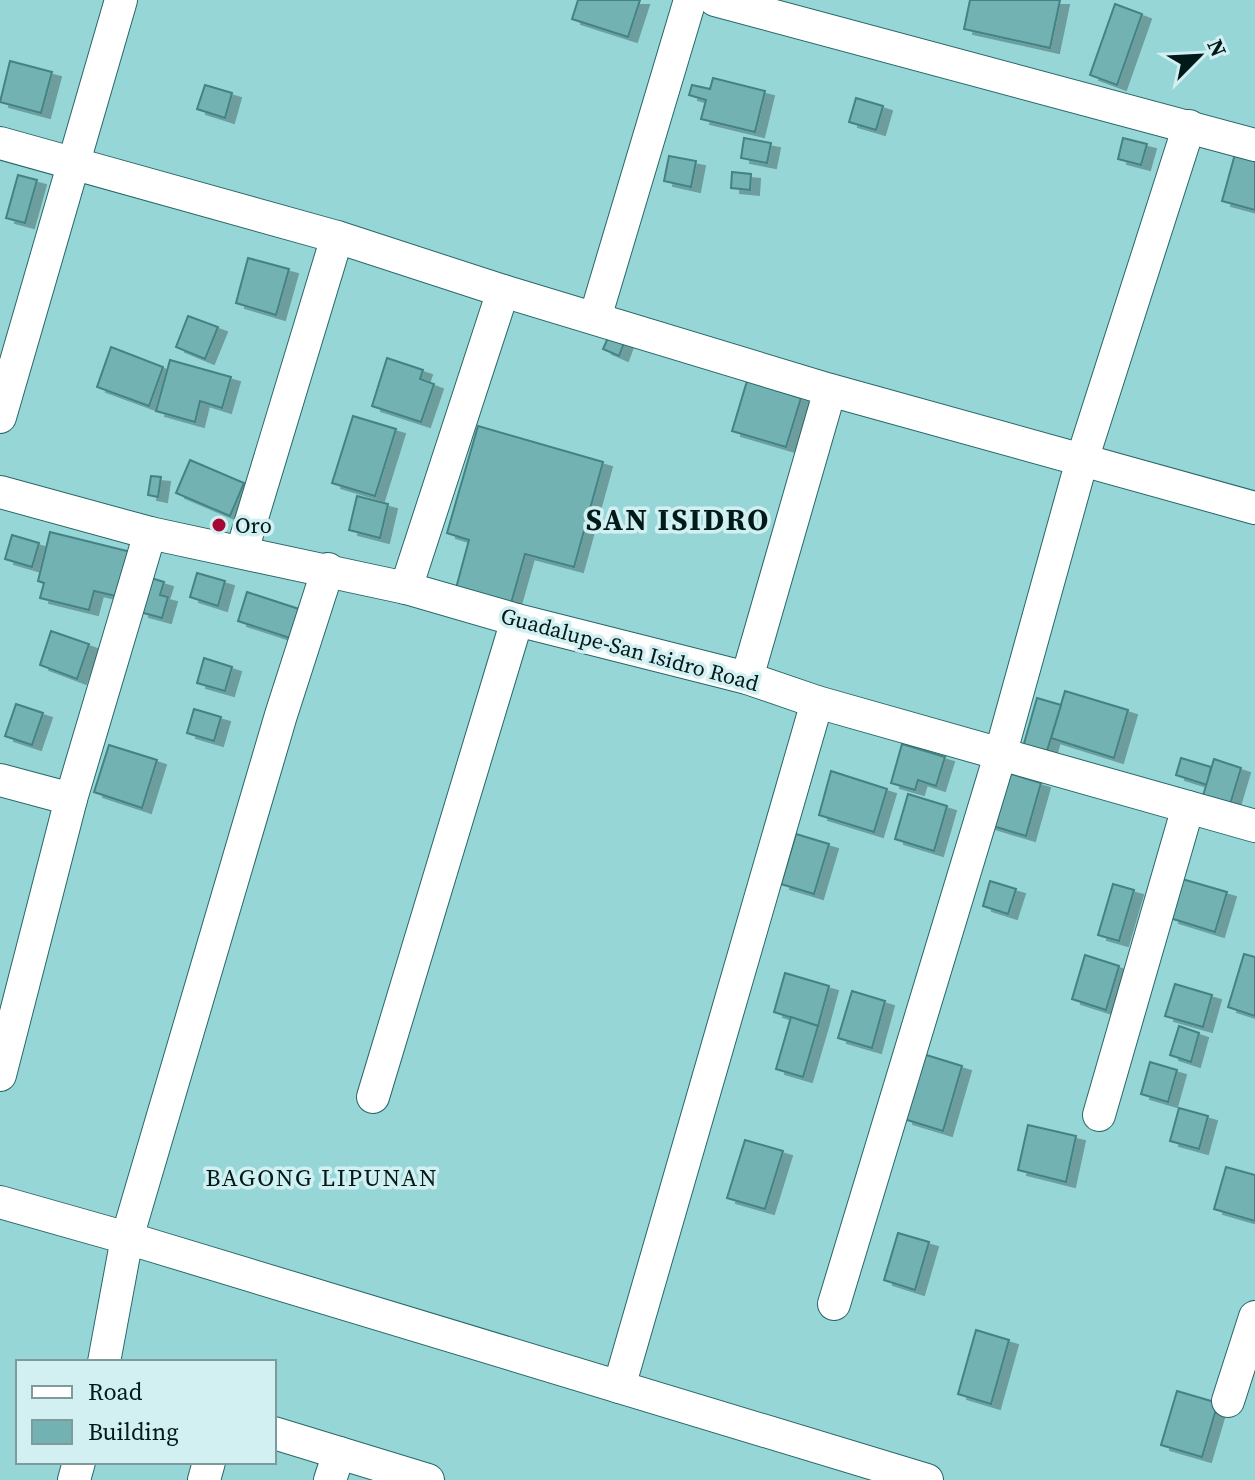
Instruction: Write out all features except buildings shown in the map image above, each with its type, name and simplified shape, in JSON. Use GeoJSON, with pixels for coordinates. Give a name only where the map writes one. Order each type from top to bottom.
{"type":"FeatureCollection","features":[{"type":"Feature","properties":{"kind":"street"},"geometry":{"type":"LineString","coordinates":[[0,417],[121,0]]}},
{"type":"Feature","properties":{"kind":"street"},"geometry":{"type":"LineString","coordinates":[[595,318],[690,0]]}},
{"type":"Feature","properties":{"kind":"street"},"geometry":{"type":"LineString","coordinates":[[715,0],[1255,145]]}},
{"type":"Feature","properties":{"kind":"street"},"geometry":{"type":"LineString","coordinates":[[834,1304],[1001,752],[1082,460],[1189,126]]}},
{"type":"Feature","properties":{"kind":"street"},"geometry":{"type":"LineString","coordinates":[[0,143],[337,237],[830,390],[1255,508]]}},
{"type":"Feature","properties":{"kind":"street"},"geometry":{"type":"LineString","coordinates":[[242,551],[337,237]]}},
{"type":"Feature","properties":{"kind":"street"},"geometry":{"type":"LineString","coordinates":[[406,588],[503,291]]}},
{"type":"Feature","properties":{"kind":"street"},"geometry":{"type":"LineString","coordinates":[[747,678],[830,390]]}},
{"type":"Feature","properties":{"kind":"street","name":"Guadalupe-San Isidro Road"},"geometry":{"type":"LineString","coordinates":[[0,492],[150,533],[406,588],[517,620],[747,678],[817,702],[1188,807],[1253,816]]}},
{"type":"Feature","properties":{"kind":"street"},"geometry":{"type":"LineString","coordinates":[[0,1075],[71,799],[150,533]]}},
{"type":"Feature","properties":{"kind":"street"},"geometry":{"type":"LineString","coordinates":[[104,1360],[127,1238],[272,744],[328,569]]}},
{"type":"Feature","properties":{"kind":"street"},"geometry":{"type":"LineString","coordinates":[[373,1097],[517,620]]}},
{"type":"Feature","properties":{"kind":"street"},"geometry":{"type":"LineString","coordinates":[[619,1387],[817,702]]}},
{"type":"Feature","properties":{"kind":"street"},"geometry":{"type":"LineString","coordinates":[[0,780],[71,799]]}},
{"type":"Feature","properties":{"kind":"street"},"geometry":{"type":"LineString","coordinates":[[1099,1115],[1188,807]]}},
{"type":"Feature","properties":{"kind":"street"},"geometry":{"type":"LineString","coordinates":[[0,1202],[927,1480]]}},
{"type":"Feature","properties":{"kind":"street"},"geometry":{"type":"LineString","coordinates":[[1228,1401],[1255,1317]]}},
{"type":"Feature","properties":{"kind":"street"},"geometry":{"type":"LineString","coordinates":[[276,1434],[335,1466],[428,1480]]}},
{"type":"Feature","properties":{"kind":"place","name":"Oro"},"geometry":{"type":"Point","coordinates":[219,525]}},
{"type":"Feature","properties":{"kind":"district","name":"SAN ISIDRO"},"geometry":{"type":"Point","coordinates":[678,519]}},
{"type":"Feature","properties":{"kind":"district","name":"BAGONG LIPUNAN"},"geometry":{"type":"Point","coordinates":[322,1177]}}]}
